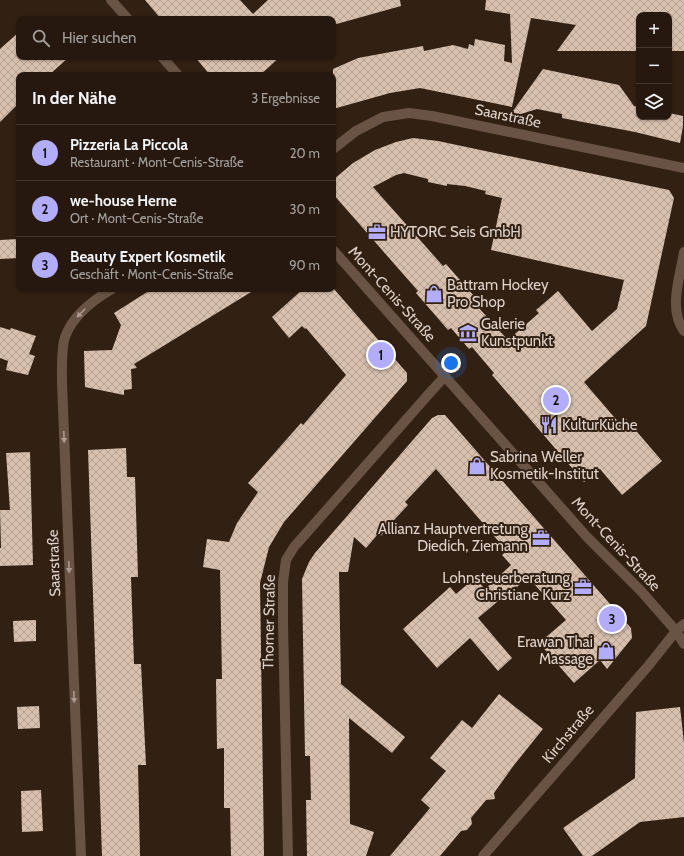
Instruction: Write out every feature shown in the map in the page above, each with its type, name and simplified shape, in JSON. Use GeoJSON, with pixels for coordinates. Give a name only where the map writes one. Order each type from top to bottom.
{"type":"FeatureCollection","features":[{"type":"Feature","properties":{"kind":"street"},"geometry":{"type":"LineString","coordinates":[[112,0],[125,16]]}},
{"type":"Feature","properties":{"kind":"street"},"geometry":{"type":"LineString","coordinates":[[165,60],[175,72]]}},
{"type":"Feature","properties":{"kind":"street","name":"Saarstraße"},"geometry":{"type":"LineString","coordinates":[[336,147],[356,131],[383,117],[409,113],[432,116],[684,168]]}},
{"type":"Feature","properties":{"kind":"street"},"geometry":{"type":"LineString","coordinates":[[684,252],[676,296],[676,309],[678,319],[684,332]]}},
{"type":"Feature","properties":{"kind":"street","name":"Mont-Cenis-Straße"},"geometry":{"type":"LineString","coordinates":[[336,253],[587,536],[628,577],[676,631],[684,644]]}},
{"type":"Feature","properties":{"kind":"street","name":"Saarstraße"},"geometry":{"type":"LineString","coordinates":[[81,856],[62,376],[65,338],[72,323],[84,310],[108,292]]}},
{"type":"Feature","properties":{"kind":"street","name":"Thorner Straße"},"geometry":{"type":"LineString","coordinates":[[288,856],[282,622],[283,582],[286,560],[294,547],[445,376]]}},
{"type":"Feature","properties":{"kind":"street","name":"Kirchstraße"},"geometry":{"type":"LineString","coordinates":[[483,856],[649,665],[676,631],[684,624]]}},
{"type":"Feature","properties":{"kind":"building"},"geometry":{"type":"Polygon","coordinates":[[[145,0],[240,0],[253,14],[268,0],[400,0],[401,6],[336,24],[336,16],[158,16],[145,0]]]}},
{"type":"Feature","properties":{"kind":"building"},"geometry":{"type":"Polygon","coordinates":[[[486,0],[684,0],[684,51],[672,51],[672,12],[636,12],[636,51],[557,51],[576,25],[531,18],[512,107],[420,88],[390,93],[336,108],[336,72],[333,72],[333,69],[358,58],[423,46],[424,51],[453,45],[468,49],[469,44],[474,46],[475,39],[505,45],[504,61],[512,63],[510,14],[485,10],[486,0]]]}},
{"type":"Feature","properties":{"kind":"building"},"geometry":{"type":"Polygon","coordinates":[[[16,35],[16,60],[66,60],[52,72],[16,72],[16,106],[0,122],[0,49],[16,35]]]}},
{"type":"Feature","properties":{"kind":"building"},"geometry":{"type":"Polygon","coordinates":[[[198,60],[277,60],[263,72],[208,72],[198,60]]]}},
{"type":"Feature","properties":{"kind":"building"},"geometry":{"type":"Polygon","coordinates":[[[543,69],[619,85],[634,106],[636,106],[636,120],[672,120],[672,114],[683,116],[683,126],[680,143],[635,132],[562,118],[562,114],[537,109],[508,118],[543,69]]]}},
{"type":"Feature","properties":{"kind":"building"},"geometry":{"type":"Polygon","coordinates":[[[413,138],[438,141],[669,190],[674,198],[646,326],[584,382],[620,424],[626,419],[662,461],[622,495],[600,469],[584,482],[492,375],[494,373],[472,347],[469,349],[451,328],[448,330],[416,293],[418,291],[336,197],[336,177],[353,163],[375,150],[396,142],[413,138]],[[404,173],[396,175],[373,187],[443,266],[446,264],[481,304],[478,307],[508,340],[539,313],[536,310],[558,291],[592,331],[617,309],[624,280],[491,250],[502,198],[485,194],[486,191],[465,186],[447,184],[447,186],[428,182],[428,179],[404,173]]]}},
{"type":"Feature","properties":{"kind":"building"},"geometry":{"type":"Polygon","coordinates":[[[16,239],[16,258],[0,259],[0,240],[16,239]]]}},
{"type":"Feature","properties":{"kind":"building"},"geometry":{"type":"Polygon","coordinates":[[[336,291],[407,373],[407,381],[284,522],[269,547],[260,583],[264,856],[231,856],[230,808],[224,808],[224,748],[217,749],[216,679],[222,679],[220,570],[203,567],[207,539],[229,542],[237,523],[258,492],[248,483],[301,423],[303,425],[346,375],[306,328],[305,329],[302,326],[289,338],[272,317],[300,292],[336,291]]]}},
{"type":"Feature","properties":{"kind":"building"},"geometry":{"type":"Polygon","coordinates":[[[147,292],[251,292],[134,364],[137,368],[131,369],[132,389],[124,390],[124,395],[85,387],[84,351],[112,350],[121,325],[114,313],[147,292]]]}},
{"type":"Feature","properties":{"kind":"building"},"geometry":{"type":"Polygon","coordinates":[[[0,327],[10,330],[11,328],[36,336],[29,354],[35,356],[28,375],[6,370],[8,361],[0,358],[0,327]]]}},
{"type":"Feature","properties":{"kind":"building"},"geometry":{"type":"Polygon","coordinates":[[[438,415],[445,415],[631,628],[632,638],[607,669],[600,660],[574,683],[539,643],[566,620],[528,577],[478,618],[512,658],[498,671],[470,638],[437,668],[403,629],[450,587],[456,594],[475,578],[485,589],[511,565],[502,555],[507,551],[436,469],[405,502],[408,505],[381,536],[379,533],[366,548],[354,537],[348,572],[339,572],[341,684],[405,737],[392,753],[349,718],[350,824],[374,832],[366,856],[307,856],[306,800],[311,800],[310,756],[305,756],[302,579],[309,562],[315,553],[432,418],[438,415]]]}},
{"type":"Feature","properties":{"kind":"building"},"geometry":{"type":"Polygon","coordinates":[[[126,448],[127,477],[135,477],[138,577],[131,577],[134,664],[141,664],[146,765],[138,765],[140,856],[102,856],[88,450],[126,448]]]}},
{"type":"Feature","properties":{"kind":"building"},"geometry":{"type":"Polygon","coordinates":[[[30,452],[33,565],[0,566],[0,510],[10,510],[6,453],[30,452]]]}},
{"type":"Feature","properties":{"kind":"building"},"geometry":{"type":"Polygon","coordinates":[[[36,620],[36,641],[14,642],[13,621],[36,620]]]}},
{"type":"Feature","properties":{"kind":"building"},"geometry":{"type":"Polygon","coordinates":[[[499,694],[543,729],[494,793],[495,799],[486,800],[471,818],[472,824],[467,830],[461,831],[440,856],[390,856],[430,808],[421,800],[446,771],[430,758],[462,720],[472,728],[499,694]]]}},
{"type":"Feature","properties":{"kind":"building"},"geometry":{"type":"Polygon","coordinates":[[[39,706],[40,728],[18,729],[17,707],[39,706]]]}},
{"type":"Feature","properties":{"kind":"building"},"geometry":{"type":"Polygon","coordinates":[[[680,707],[684,743],[684,817],[640,822],[592,856],[583,856],[563,828],[635,778],[636,712],[680,707]]]}},
{"type":"Feature","properties":{"kind":"building"},"geometry":{"type":"Polygon","coordinates":[[[41,790],[43,831],[22,832],[21,791],[41,790]]]}},
{"type":"Feature","properties":{"kind":"place","name":"HYTORC Seis GmbH"},"geometry":{"type":"Point","coordinates":[377,232]}},
{"type":"Feature","properties":{"kind":"place","name":"Battram Hockey Pro Shop"},"geometry":{"type":"Point","coordinates":[434,294]}},
{"type":"Feature","properties":{"kind":"place","name":"Galerie Kunstpunkt"},"geometry":{"type":"Point","coordinates":[468,333]}},
{"type":"Feature","properties":{"kind":"place","name":"Pizzeria La Piccola"},"geometry":{"type":"Point","coordinates":[381,355]}},
{"type":"Feature","properties":{"kind":"place","name":"we-house Herne"},"geometry":{"type":"Point","coordinates":[556,400]}},
{"type":"Feature","properties":{"kind":"place","name":"KulturKüche"},"geometry":{"type":"Point","coordinates":[549,425]}},
{"type":"Feature","properties":{"kind":"place","name":"Sabrina Weller Kosmetik-Institut"},"geometry":{"type":"Point","coordinates":[477,466]}},
{"type":"Feature","properties":{"kind":"place","name":"Allianz Hauptvertretung Diedich, Ziemann"},"geometry":{"type":"Point","coordinates":[541,538]}},
{"type":"Feature","properties":{"kind":"place","name":"Lohnsteuerberatung Christiane Kurz"},"geometry":{"type":"Point","coordinates":[583,587]}},
{"type":"Feature","properties":{"kind":"place","name":"Beauty Expert Kosmetik"},"geometry":{"type":"Point","coordinates":[612,619]}},
{"type":"Feature","properties":{"kind":"place","name":"Erawan Thai Massage"},"geometry":{"type":"Point","coordinates":[606,651]}}]}
